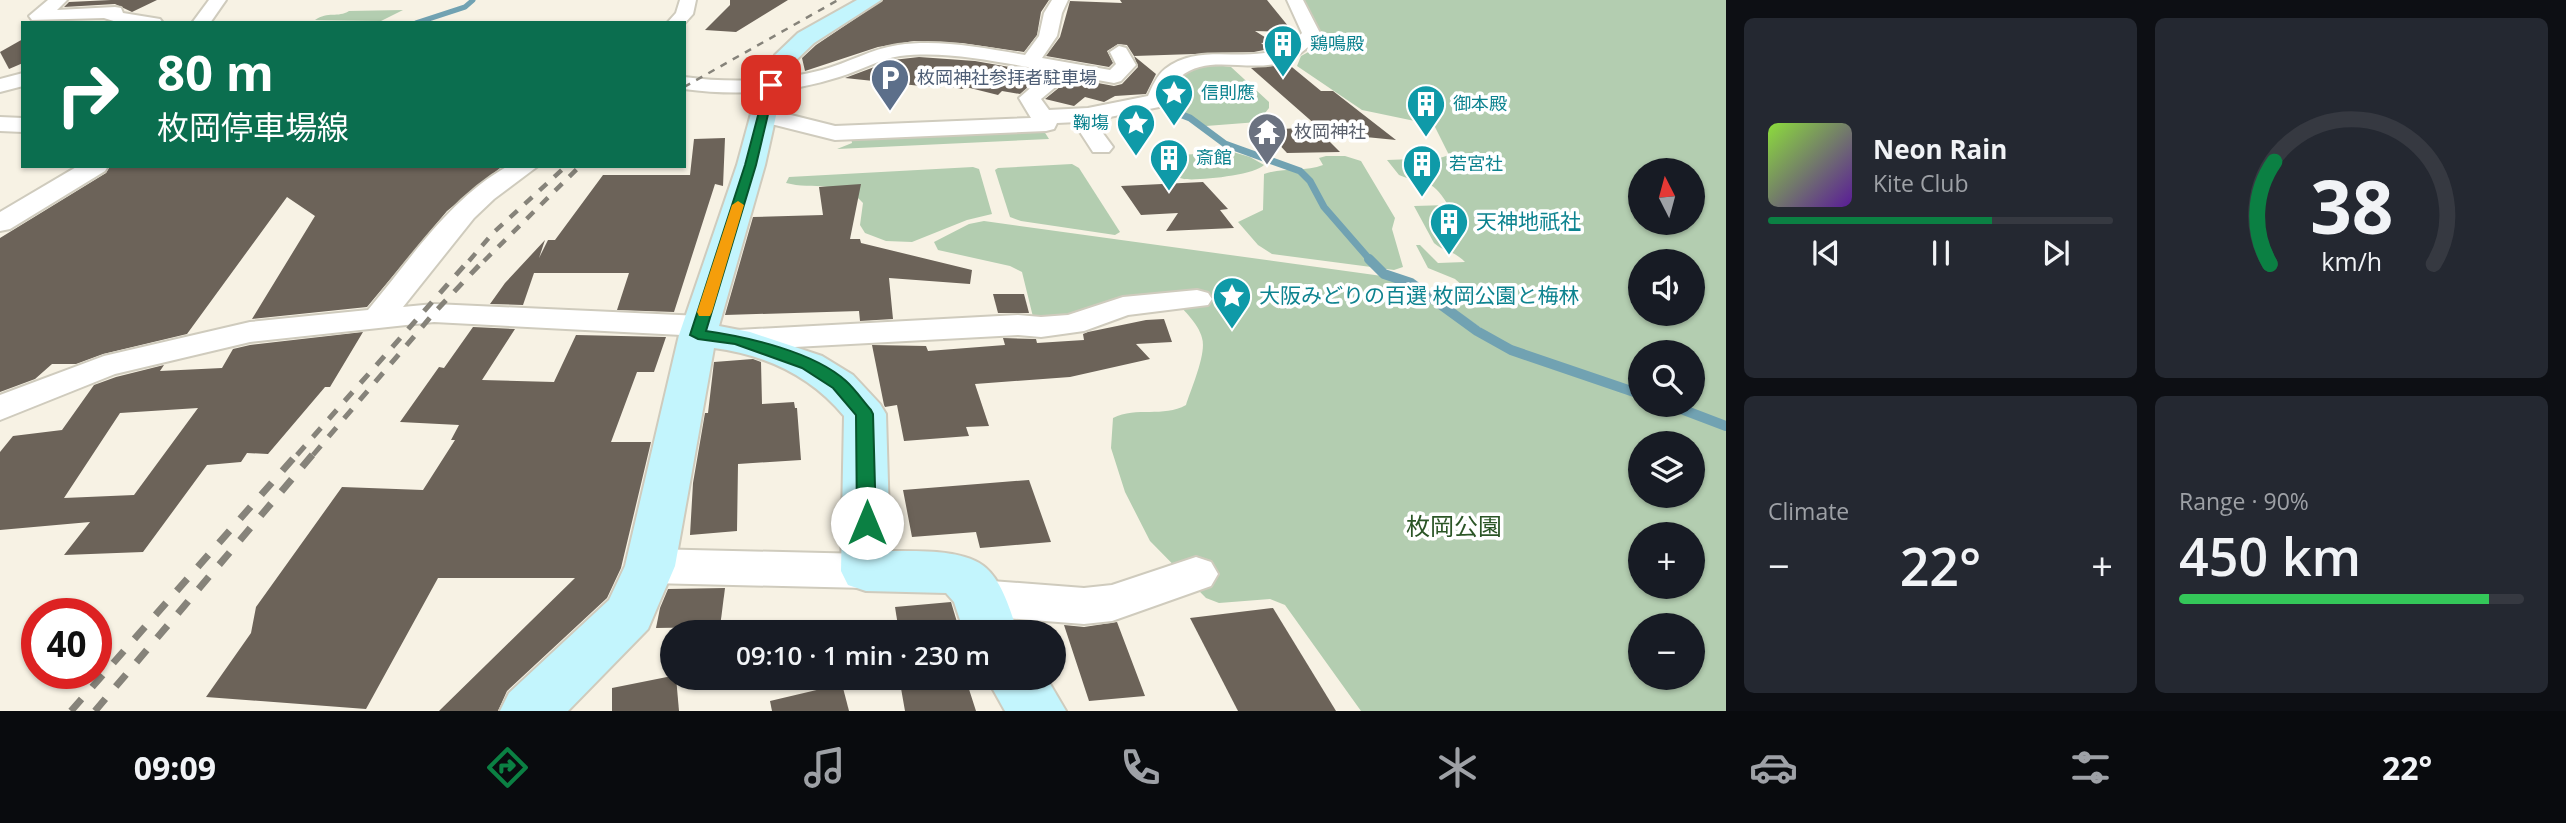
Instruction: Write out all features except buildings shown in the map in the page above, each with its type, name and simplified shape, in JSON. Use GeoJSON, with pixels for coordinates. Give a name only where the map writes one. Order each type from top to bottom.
{"type":"FeatureCollection","features":[{"type":"Feature","properties":{"kind":"main road"},"geometry":{"type":"LineString","coordinates":[[529,711],[629,614],[650,566],[712,334],[763,115],[771,85],[783,60],[806,38],[871,0]]}},
{"type":"Feature","properties":{"kind":"main road"},"geometry":{"type":"LineString","coordinates":[[712,334],[808,365],[839,384],[865,414],[866,571],[940,573],[965,580],[985,615]]}},
{"type":"Feature","properties":{"kind":"main road"},"geometry":{"type":"LineString","coordinates":[[1023,690],[1037,711]]}},
{"type":"Feature","properties":{"kind":"street"},"geometry":{"type":"LineString","coordinates":[[59,0],[38,16],[115,12],[111,16],[142,21]]}},
{"type":"Feature","properties":{"kind":"street"},"geometry":{"type":"LineString","coordinates":[[202,21],[218,0]]}},
{"type":"Feature","properties":{"kind":"street"},"geometry":{"type":"LineString","coordinates":[[678,21],[684,14],[688,0]]}},
{"type":"Feature","properties":{"kind":"street"},"geometry":{"type":"LineString","coordinates":[[1030,62],[1048,36],[1053,13],[1060,0]]}},
{"type":"Feature","properties":{"kind":"street"},"geometry":{"type":"LineString","coordinates":[[1042,117],[1088,115],[1156,101],[1170,74],[1189,63],[1261,60],[1284,55],[1305,44],[1311,33],[1295,0]]}},
{"type":"Feature","properties":{"kind":"street"},"geometry":{"type":"LineString","coordinates":[[686,83],[751,88],[824,76],[866,59],[915,50],[965,50],[1114,76],[1126,65],[1119,52]]}},
{"type":"Feature","properties":{"kind":"street"},"geometry":{"type":"LineString","coordinates":[[763,115],[835,133],[1046,124],[1030,98],[1065,69]]}},
{"type":"Feature","properties":{"kind":"street"},"geometry":{"type":"LineString","coordinates":[[1088,115],[1091,132],[1101,147]]}},
{"type":"Feature","properties":{"kind":"street"},"geometry":{"type":"LineString","coordinates":[[0,124],[21,125]]}},
{"type":"Feature","properties":{"kind":"street"},"geometry":{"type":"LineString","coordinates":[[0,223],[93,168]]}},
{"type":"Feature","properties":{"kind":"street"},"geometry":{"type":"LineString","coordinates":[[379,317],[476,201],[508,174],[522,168]]}},
{"type":"Feature","properties":{"kind":"street"},"geometry":{"type":"LineString","coordinates":[[0,408],[104,366],[229,335],[379,317],[434,313],[712,334],[1018,325],[1041,327],[1073,324],[1123,306],[1198,299]]}},
{"type":"Feature","properties":{"kind":"street"},"geometry":{"type":"LineString","coordinates":[[650,566],[866,571]]}},
{"type":"Feature","properties":{"kind":"street"},"geometry":{"type":"LineString","coordinates":[[985,615],[1112,603],[1196,574]]}},
{"type":"Feature","properties":{"kind":"green space"},"geometry":{"type":"Polygon","coordinates":[[[1300,0],[1726,0],[1726,423],[1705,415],[1705,340],[1628,340],[1628,386],[1506,345],[1446,304],[1463,286],[1455,279],[1428,268],[1416,245],[1420,245],[1438,263],[1465,262],[1434,243],[1414,206],[1448,205],[1431,185],[1399,175],[1387,160],[1440,158],[1449,155],[1434,125],[1362,110],[1297,66],[1301,56],[1314,49],[1300,0]]]}},
{"type":"Feature","properties":{"kind":"green space"},"geometry":{"type":"Polygon","coordinates":[[[403,10],[381,21],[315,20],[349,11],[403,10]]]}},
{"type":"Feature","properties":{"kind":"green space"},"geometry":{"type":"Polygon","coordinates":[[[1208,64],[1231,67],[1269,102],[1269,108],[1258,122],[1206,126],[1165,106],[1179,77],[1191,69],[1208,64]]]}},
{"type":"Feature","properties":{"kind":"green space"},"geometry":{"type":"Polygon","coordinates":[[[1042,128],[1049,139],[837,149],[852,143],[851,137],[1042,128]]]}},
{"type":"Feature","properties":{"kind":"green space"},"geometry":{"type":"Polygon","coordinates":[[[1233,152],[1264,165],[1250,172],[1184,179],[1169,172],[1157,160],[1160,156],[1233,152]]]}},
{"type":"Feature","properties":{"kind":"green space"},"geometry":{"type":"Polygon","coordinates":[[[1345,156],[1361,161],[1395,218],[1392,229],[1403,267],[1394,270],[1272,254],[1258,245],[1238,222],[1263,210],[1264,174],[1323,165],[1319,158],[1345,156]]]}},
{"type":"Feature","properties":{"kind":"green space"},"geometry":{"type":"Polygon","coordinates":[[[1072,164],[1079,168],[1120,232],[1115,235],[1010,217],[995,170],[1072,164]]]}},
{"type":"Feature","properties":{"kind":"green space"},"geometry":{"type":"Polygon","coordinates":[[[973,167],[979,169],[992,214],[967,220],[912,242],[886,241],[865,233],[860,225],[863,203],[846,191],[786,183],[789,177],[973,167]]]}},
{"type":"Feature","properties":{"kind":"green space","name":"枚岡公園"},"geometry":{"type":"Polygon","coordinates":[[[984,221],[1382,276],[1413,290],[1492,344],[1546,367],[1628,392],[1628,417],[1697,417],[1726,428],[1726,711],[1361,711],[1285,605],[1270,599],[1219,603],[1206,598],[1150,541],[1125,492],[1111,448],[1113,418],[1131,413],[1168,411],[1186,405],[1203,345],[1200,333],[1189,316],[1171,297],[1068,320],[1034,321],[1022,272],[1010,266],[938,250],[934,242],[969,224],[984,221]]]}},
{"type":"Feature","properties":{"kind":"waterway"},"geometry":{"type":"LineString","coordinates":[[422,21],[465,7],[473,0]]}},
{"type":"Feature","properties":{"kind":"waterway"},"geometry":{"type":"LineString","coordinates":[[1164,108],[1177,113]]}},
{"type":"Feature","properties":{"kind":"waterway"},"geometry":{"type":"LineString","coordinates":[[1172,111],[1190,118],[1225,144],[1300,171],[1310,181],[1324,207],[1371,261]]}},
{"type":"Feature","properties":{"kind":"waterway"},"geometry":{"type":"LineString","coordinates":[[1371,261],[1384,274],[1411,283],[1477,331],[1511,350],[1628,390]]}},
{"type":"Feature","properties":{"kind":"waterway"},"geometry":{"type":"LineString","coordinates":[[1702,417],[1726,426]]}},
{"type":"Feature","properties":{"kind":"railway"},"geometry":{"type":"LineString","coordinates":[[686,86],[838,0]]}},
{"type":"Feature","properties":{"kind":"railway"},"geometry":{"type":"LineString","coordinates":[[469,261],[493,233],[564,168]]}},
{"type":"Feature","properties":{"kind":"railway"},"geometry":{"type":"LineString","coordinates":[[484,261],[578,168]]}},
{"type":"Feature","properties":{"kind":"railway"},"geometry":{"type":"LineString","coordinates":[[297,455],[470,259]]}},
{"type":"Feature","properties":{"kind":"railway"},"geometry":{"type":"LineString","coordinates":[[313,455],[434,313],[485,259]]}},
{"type":"Feature","properties":{"kind":"railway"},"geometry":{"type":"LineString","coordinates":[[71,711],[298,453]]}},
{"type":"Feature","properties":{"kind":"railway"},"geometry":{"type":"LineString","coordinates":[[95,711],[314,453]]}},
{"type":"Feature","properties":{"kind":"slow traffic"},"geometry":{"type":"LineString","coordinates":[[705,312],[738,205]]}},
{"type":"Feature","properties":{"kind":"place","name":"鶏鳴殿"},"geometry":{"type":"Point","coordinates":[1283,78]}},
{"type":"Feature","properties":{"kind":"place","name":"枚岡神社参拝者駐車場"},"geometry":{"type":"Point","coordinates":[890,112]}},
{"type":"Feature","properties":{"kind":"place","name":"信則應"},"geometry":{"type":"Point","coordinates":[1174,127]}},
{"type":"Feature","properties":{"kind":"place","name":"御本殿"},"geometry":{"type":"Point","coordinates":[1426,138]}},
{"type":"Feature","properties":{"kind":"place","name":"鞠塲"},"geometry":{"type":"Point","coordinates":[1136,157]}},
{"type":"Feature","properties":{"kind":"place","name":"枚岡神社"},"geometry":{"type":"Point","coordinates":[1267,166]}},
{"type":"Feature","properties":{"kind":"place","name":"斎館"},"geometry":{"type":"Point","coordinates":[1169,192]}},
{"type":"Feature","properties":{"kind":"place","name":"若宮社"},"geometry":{"type":"Point","coordinates":[1422,198]}},
{"type":"Feature","properties":{"kind":"place","name":"天神地祇社"},"geometry":{"type":"Point","coordinates":[1449,256]}},
{"type":"Feature","properties":{"kind":"place","name":"大阪みどりの百選 枚岡公園と梅林"},"geometry":{"type":"Point","coordinates":[1232,330]}},
{"type":"Feature","properties":{"kind":"route"},"geometry":{"type":"LineString","coordinates":[[771,85],[751,165],[698,335],[737,340],[808,365],[839,384],[865,414],[867,523]]}}]}
